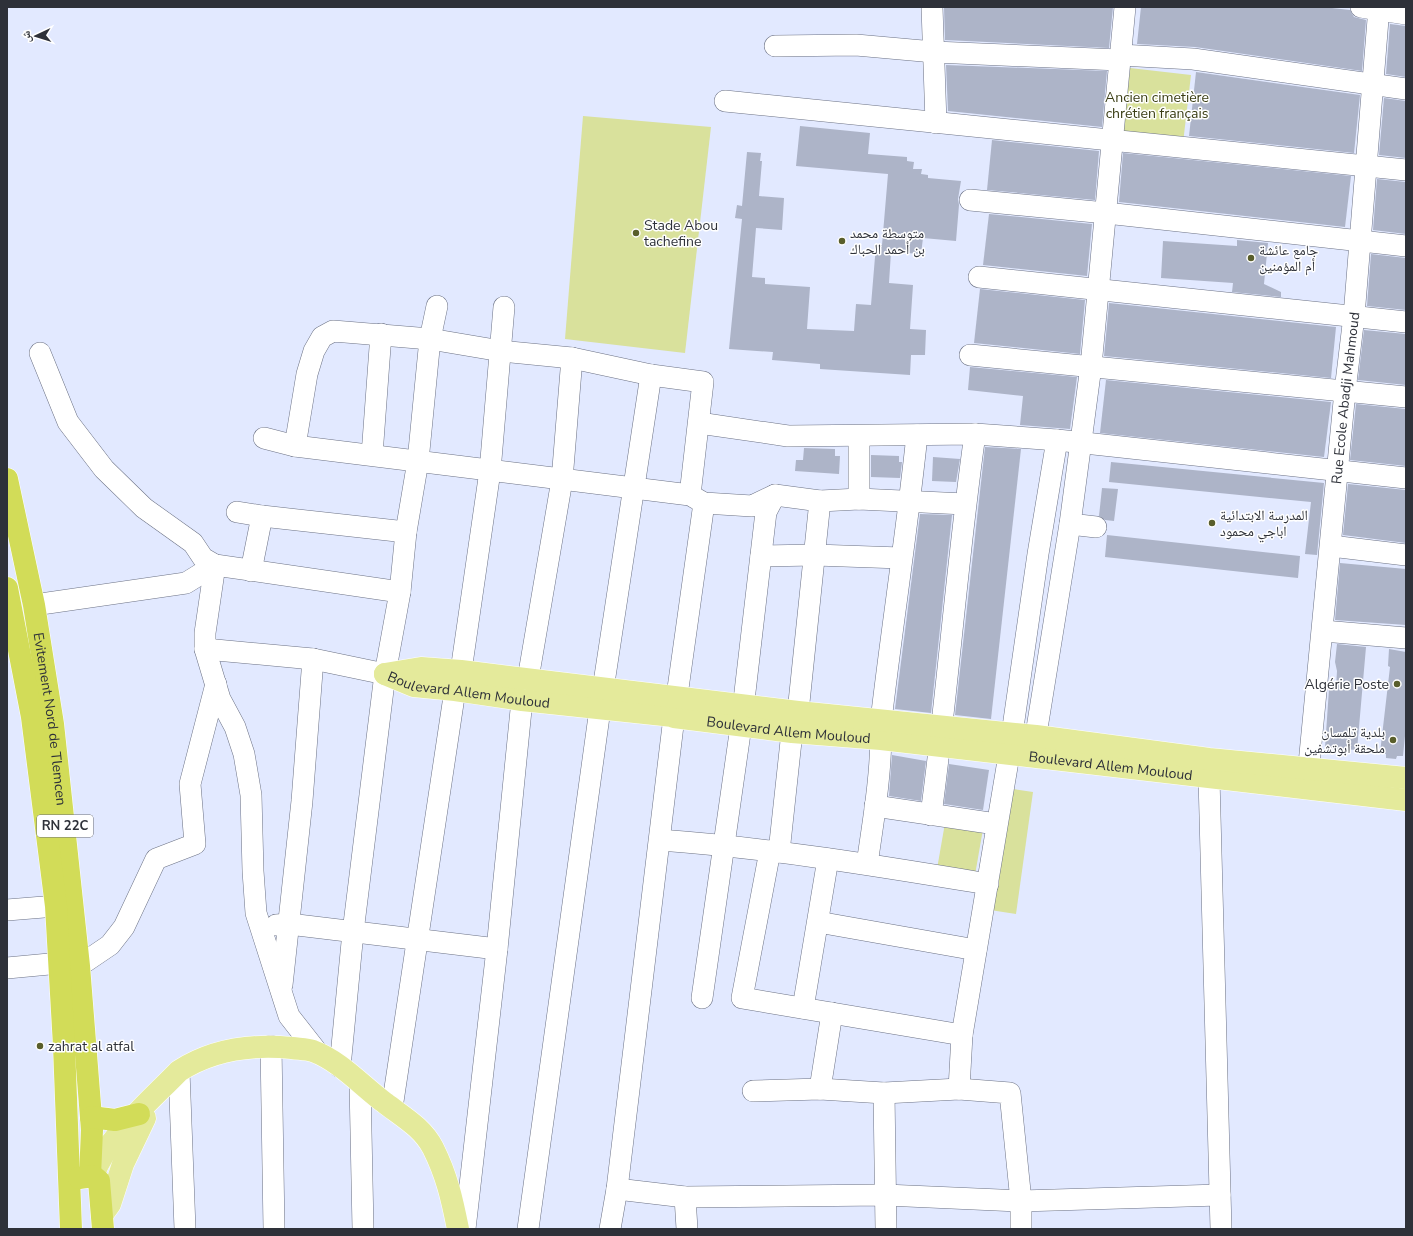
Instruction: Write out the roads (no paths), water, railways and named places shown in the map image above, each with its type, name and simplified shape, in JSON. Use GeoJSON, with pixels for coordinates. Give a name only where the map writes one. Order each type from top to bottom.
{"type":"FeatureCollection","features":[{"type":"Feature","properties":{"kind":"highway","name":"Evitement Nord de Tlemcen"},"geometry":{"type":"LineString","coordinates":[[7,479],[34,606],[54,724],[70,964],[71,1229]]}},
{"type":"Feature","properties":{"kind":"highway","name":"Evitement Nord de Tlemcen"},"geometry":{"type":"LineString","coordinates":[[7,588],[14,660],[40,772],[56,906],[70,964],[91,1117],[92,1176]]}},
{"type":"Feature","properties":{"kind":"highway"},"geometry":{"type":"LineString","coordinates":[[91,1117],[115,1120],[138,1114]]}},
{"type":"Feature","properties":{"kind":"highway"},"geometry":{"type":"LineString","coordinates":[[70,1186],[77,1178],[92,1176],[99,1180],[103,1222]]}},
{"type":"Feature","properties":{"kind":"main road","name":"Boulevard Allem Mouloud"},"geometry":{"type":"LineString","coordinates":[[385,674],[414,686],[458,681],[528,679],[673,716],[675,707]]}},
{"type":"Feature","properties":{"kind":"main road","name":"Boulevard Allem Mouloud"},"geometry":{"type":"LineString","coordinates":[[458,681],[522,700],[602,699]]}},
{"type":"Feature","properties":{"kind":"main road","name":"Boulevard Allem Mouloud"},"geometry":{"type":"LineString","coordinates":[[675,707],[743,704],[795,722]]}},
{"type":"Feature","properties":{"kind":"main road","name":"Boulevard Allem Mouloud"},"geometry":{"type":"LineString","coordinates":[[675,707],[741,726],[795,722],[881,730],[1010,745],[1032,758],[1209,768],[1308,779],[1406,800]]}},
{"type":"Feature","properties":{"kind":"main road","name":"Boulevard Allem Mouloud"},"geometry":{"type":"LineString","coordinates":[[1010,745],[1036,736],[1209,768]]}},
{"type":"Feature","properties":{"kind":"main road","name":"Boulevard Allem Mouloud"},"geometry":{"type":"LineString","coordinates":[[1308,779],[1406,778]]}},
{"type":"Feature","properties":{"kind":"main road"},"geometry":{"type":"LineString","coordinates":[[92,1176],[98,1162],[109,1146],[179,1071],[192,1062],[234,1048],[271,1046],[313,1051],[340,1067],[416,1125],[432,1147],[451,1189],[458,1229]]}},
{"type":"Feature","properties":{"kind":"main road"},"geometry":{"type":"LineString","coordinates":[[103,1222],[122,1164],[158,1093]]}},
{"type":"Feature","properties":{"kind":"street"},"geometry":{"type":"LineString","coordinates":[[932,7],[936,123]]}},
{"type":"Feature","properties":{"kind":"street"},"geometry":{"type":"LineString","coordinates":[[1032,758],[1070,524],[1091,366],[1126,7]]}},
{"type":"Feature","properties":{"kind":"street"},"geometry":{"type":"LineString","coordinates":[[1373,8],[1406,14]]}},
{"type":"Feature","properties":{"kind":"street","name":"Rue Ecole Abadji Mahmoud"},"geometry":{"type":"LineString","coordinates":[[1308,779],[1345,391],[1354,316],[1374,85],[1373,8]]}},
{"type":"Feature","properties":{"kind":"street"},"geometry":{"type":"LineString","coordinates":[[775,46],[856,45],[934,52],[1193,59],[1406,90]]}},
{"type":"Feature","properties":{"kind":"street"},"geometry":{"type":"LineString","coordinates":[[725,101],[1406,170]]}},
{"type":"Feature","properties":{"kind":"street"},"geometry":{"type":"LineString","coordinates":[[970,200],[1106,213],[1406,246]]}},
{"type":"Feature","properties":{"kind":"street"},"geometry":{"type":"LineString","coordinates":[[979,277],[1406,322]]}},
{"type":"Feature","properties":{"kind":"street"},"geometry":{"type":"LineString","coordinates":[[340,1067],[353,932],[385,674],[400,592],[406,532],[418,461],[430,338],[437,306]]}},
{"type":"Feature","properties":{"kind":"street"},"geometry":{"type":"LineString","coordinates":[[392,1108],[490,471],[504,307]]}},
{"type":"Feature","properties":{"kind":"street"},"geometry":{"type":"LineString","coordinates":[[295,446],[307,374],[314,351],[322,337],[333,331],[430,338],[501,351],[572,358],[651,375],[703,382],[699,423],[697,499],[675,707],[617,1189],[610,1229]]}},
{"type":"Feature","properties":{"kind":"street"},"geometry":{"type":"LineString","coordinates":[[372,456],[381,334]]}},
{"type":"Feature","properties":{"kind":"street"},"geometry":{"type":"LineString","coordinates":[[40,353],[68,422],[104,470],[144,508],[193,543],[203,558],[215,565],[400,592]]}},
{"type":"Feature","properties":{"kind":"street"},"geometry":{"type":"LineString","coordinates":[[970,354],[1406,397]]}},
{"type":"Feature","properties":{"kind":"street"},"geometry":{"type":"LineString","coordinates":[[465,1229],[497,949],[522,700],[528,679],[562,480],[572,358]]}},
{"type":"Feature","properties":{"kind":"street"},"geometry":{"type":"LineString","coordinates":[[528,1229],[602,699],[651,375]]}},
{"type":"Feature","properties":{"kind":"street"},"geometry":{"type":"LineString","coordinates":[[699,423],[788,436],[976,434],[1057,440],[1406,478]]}},
{"type":"Feature","properties":{"kind":"street"},"geometry":{"type":"LineString","coordinates":[[930,815],[940,737],[965,504],[976,434]]}},
{"type":"Feature","properties":{"kind":"street"},"geometry":{"type":"LineString","coordinates":[[867,864],[875,806],[881,730],[900,558],[910,501],[916,435]]}},
{"type":"Feature","properties":{"kind":"street"},"geometry":{"type":"LineString","coordinates":[[859,436],[859,499]]}},
{"type":"Feature","properties":{"kind":"street"},"geometry":{"type":"LineString","coordinates":[[264,438],[295,446],[634,488],[697,499],[752,506],[775,494],[820,501],[859,499],[965,504]]}},
{"type":"Feature","properties":{"kind":"street"},"geometry":{"type":"LineString","coordinates":[[959,1089],[962,1035],[988,884],[996,824],[1010,745],[1038,554],[1057,440]]}},
{"type":"Feature","properties":{"kind":"street"},"geometry":{"type":"LineString","coordinates":[[702,998],[741,726],[766,512],[775,494]]}},
{"type":"Feature","properties":{"kind":"street"},"geometry":{"type":"LineString","coordinates":[[820,501],[795,722],[774,851],[742,998],[962,1035]]}},
{"type":"Feature","properties":{"kind":"street"},"geometry":{"type":"LineString","coordinates":[[237,512],[406,532]]}},
{"type":"Feature","properties":{"kind":"street"},"geometry":{"type":"LineString","coordinates":[[251,571],[262,516]]}},
{"type":"Feature","properties":{"kind":"street"},"geometry":{"type":"LineString","coordinates":[[1070,524],[1096,527]]}},
{"type":"Feature","properties":{"kind":"street"},"geometry":{"type":"LineString","coordinates":[[1331,546],[1406,555]]}},
{"type":"Feature","properties":{"kind":"street"},"geometry":{"type":"LineString","coordinates":[[1038,554],[1064,556]]}},
{"type":"Feature","properties":{"kind":"street"},"geometry":{"type":"LineString","coordinates":[[761,556],[815,555],[900,558]]}},
{"type":"Feature","properties":{"kind":"street"},"geometry":{"type":"LineString","coordinates":[[34,606],[186,583],[215,565]]}},
{"type":"Feature","properties":{"kind":"street"},"geometry":{"type":"LineString","coordinates":[[215,565],[205,633],[205,649],[220,699],[235,727],[244,754],[251,795],[252,870],[260,925],[289,1016],[318,1054]]}},
{"type":"Feature","properties":{"kind":"street"},"geometry":{"type":"LineString","coordinates":[[1322,631],[1406,638]]}},
{"type":"Feature","properties":{"kind":"street"},"geometry":{"type":"LineString","coordinates":[[205,649],[313,659],[385,674]]}},
{"type":"Feature","properties":{"kind":"street"},"geometry":{"type":"LineString","coordinates":[[281,991],[302,801],[313,659]]}},
{"type":"Feature","properties":{"kind":"street"},"geometry":{"type":"LineString","coordinates":[[7,968],[70,964],[110,945],[124,927],[156,859],[195,844],[190,784],[216,684]]}},
{"type":"Feature","properties":{"kind":"street"},"geometry":{"type":"LineString","coordinates":[[1209,768],[1221,1229]]}},
{"type":"Feature","properties":{"kind":"street"},"geometry":{"type":"LineString","coordinates":[[875,806],[996,824]]}},
{"type":"Feature","properties":{"kind":"street"},"geometry":{"type":"LineString","coordinates":[[660,840],[723,844],[867,864],[988,884]]}},
{"type":"Feature","properties":{"kind":"street"},"geometry":{"type":"LineString","coordinates":[[803,1008],[828,859]]}},
{"type":"Feature","properties":{"kind":"street"},"geometry":{"type":"LineString","coordinates":[[7,910],[56,906]]}},
{"type":"Feature","properties":{"kind":"street"},"geometry":{"type":"LineString","coordinates":[[818,922],[976,950]]}},
{"type":"Feature","properties":{"kind":"street"},"geometry":{"type":"LineString","coordinates":[[260,925],[289,924],[497,949]]}},
{"type":"Feature","properties":{"kind":"street"},"geometry":{"type":"LineString","coordinates":[[820,1089],[832,1013]]}},
{"type":"Feature","properties":{"kind":"street"},"geometry":{"type":"LineString","coordinates":[[271,1046],[274,1229]]}},
{"type":"Feature","properties":{"kind":"street"},"geometry":{"type":"LineString","coordinates":[[179,1071],[185,1229]]}},
{"type":"Feature","properties":{"kind":"street"},"geometry":{"type":"LineString","coordinates":[[360,1083],[363,1229]]}},
{"type":"Feature","properties":{"kind":"street"},"geometry":{"type":"LineString","coordinates":[[752,1090],[820,1089],[884,1093],[959,1089],[1010,1093],[1021,1201],[1021,1229]]}},
{"type":"Feature","properties":{"kind":"street"},"geometry":{"type":"LineString","coordinates":[[884,1093],[886,1229]]}},
{"type":"Feature","properties":{"kind":"street"},"geometry":{"type":"LineString","coordinates":[[617,1189],[685,1197],[885,1195],[1021,1201],[1220,1195]]}},
{"type":"Feature","properties":{"kind":"street"},"geometry":{"type":"LineString","coordinates":[[685,1197],[688,1229]]}},
{"type":"Feature","properties":{"kind":"place","name":"Stade Abou tachefine"},"geometry":{"type":"Point","coordinates":[636,233]}},
{"type":"Feature","properties":{"kind":"place","name":"متوسطة محمد بن أحمد الحباك"},"geometry":{"type":"Point","coordinates":[842,241]}},
{"type":"Feature","properties":{"kind":"place","name":"جامع عائشة أم المؤمنين"},"geometry":{"type":"Point","coordinates":[1251,258]}},
{"type":"Feature","properties":{"kind":"place","name":"المدرسة الابتدائية اباجي محمود"},"geometry":{"type":"Point","coordinates":[1212,523]}},
{"type":"Feature","properties":{"kind":"place","name":"Algérie Poste"},"geometry":{"type":"Point","coordinates":[1397,684]}},
{"type":"Feature","properties":{"kind":"place","name":"بلدية تلمسان ملحقة أبوتشفين"},"geometry":{"type":"Point","coordinates":[1393,740]}},
{"type":"Feature","properties":{"kind":"place","name":"zahrat al atfal"},"geometry":{"type":"Point","coordinates":[40,1046]}},
{"type":"Feature","properties":{"kind":"park label","name":"Ancien cimetière chrétien français"},"geometry":{"type":"Point","coordinates":[1157,106]}}]}
